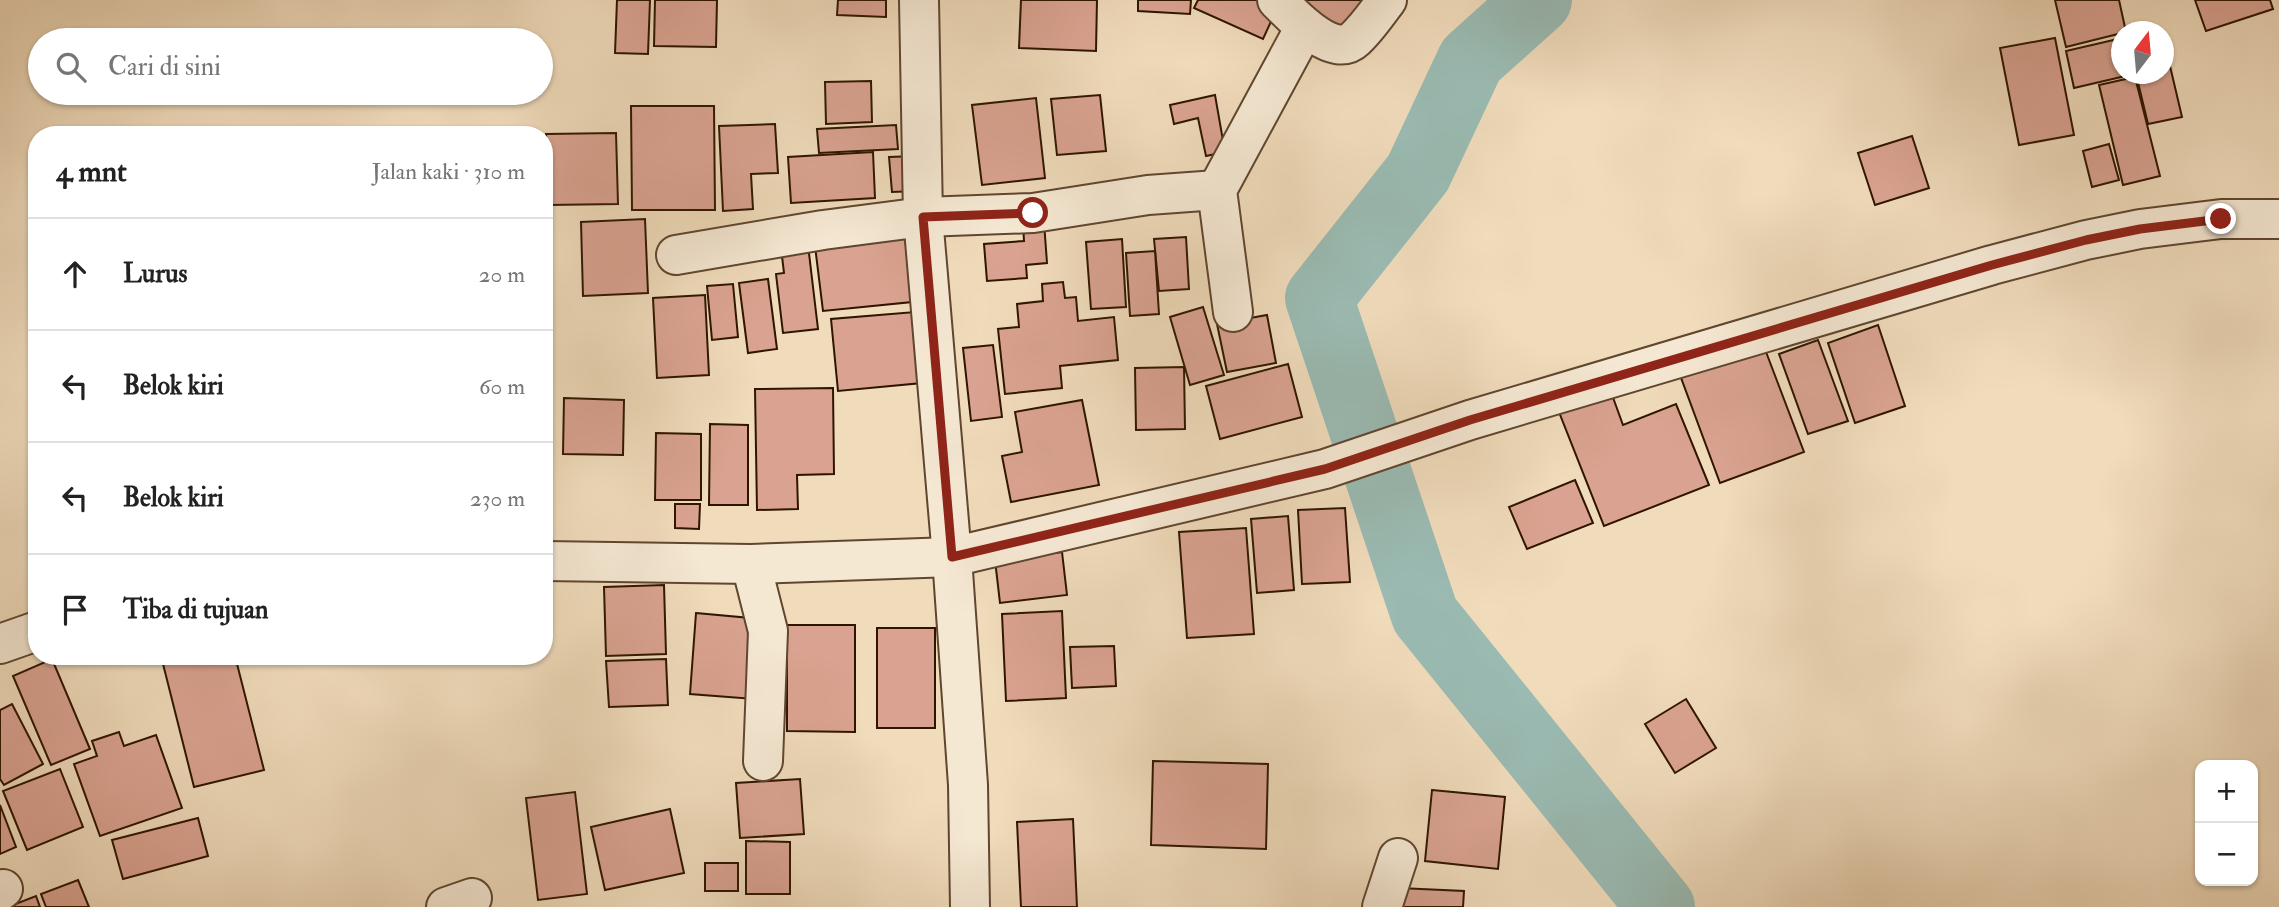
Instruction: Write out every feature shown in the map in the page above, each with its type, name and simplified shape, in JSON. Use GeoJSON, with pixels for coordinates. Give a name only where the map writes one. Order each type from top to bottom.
{"type":"FeatureCollection","features":[{"type":"Feature","properties":{"kind":"street"},"geometry":{"type":"LineString","coordinates":[[919,0],[923,217],[968,785],[971,907]]}},
{"type":"Feature","properties":{"kind":"street"},"geometry":{"type":"LineString","coordinates":[[1277,0],[1305,27],[1340,45],[1353,41],[1387,0]]}},
{"type":"Feature","properties":{"kind":"street"},"geometry":{"type":"LineString","coordinates":[[1233,312],[1217,190],[1305,27]]}},
{"type":"Feature","properties":{"kind":"street"},"geometry":{"type":"LineString","coordinates":[[676,256],[823,230],[923,217],[1033,213],[1148,195],[1217,190]]}},
{"type":"Feature","properties":{"kind":"street"},"geometry":{"type":"LineString","coordinates":[[553,561],[751,564],[952,557],[1325,469],[1470,420],[1979,269],[2086,240],[2140,229],[2221,219],[2279,219]]}},
{"type":"Feature","properties":{"kind":"street"},"geometry":{"type":"LineString","coordinates":[[751,564],[768,631],[763,761]]}},
{"type":"Feature","properties":{"kind":"street"},"geometry":{"type":"LineString","coordinates":[[0,644],[28,634]]}},
{"type":"Feature","properties":{"kind":"street"},"geometry":{"type":"LineString","coordinates":[[1381,907],[1398,858]]}},
{"type":"Feature","properties":{"kind":"building"},"geometry":{"type":"Polygon","coordinates":[[[617,0],[650,0],[648,54],[615,53],[617,0]]]}},
{"type":"Feature","properties":{"kind":"building"},"geometry":{"type":"Polygon","coordinates":[[[655,0],[717,0],[716,47],[654,46],[655,0]]]}},
{"type":"Feature","properties":{"kind":"building"},"geometry":{"type":"Polygon","coordinates":[[[838,0],[886,0],[886,17],[837,15],[838,0]]]}},
{"type":"Feature","properties":{"kind":"building"},"geometry":{"type":"Polygon","coordinates":[[[1021,0],[1097,0],[1096,51],[1019,48],[1021,0]]]}},
{"type":"Feature","properties":{"kind":"building"},"geometry":{"type":"Polygon","coordinates":[[[1138,0],[1191,0],[1190,14],[1138,11],[1138,0]]]}},
{"type":"Feature","properties":{"kind":"building"},"geometry":{"type":"Polygon","coordinates":[[[1198,0],[1270,0],[1279,4],[1263,39],[1194,8],[1198,0]]]}},
{"type":"Feature","properties":{"kind":"building"},"geometry":{"type":"Polygon","coordinates":[[[1304,0],[1376,0],[1346,36],[1304,0]]]}},
{"type":"Feature","properties":{"kind":"building"},"geometry":{"type":"Polygon","coordinates":[[[2055,0],[2119,0],[2124,21],[2111,21],[2111,36],[2066,47],[2055,0]]]}},
{"type":"Feature","properties":{"kind":"building"},"geometry":{"type":"Polygon","coordinates":[[[2195,0],[2270,0],[2273,9],[2206,31],[2195,0]]]}},
{"type":"Feature","properties":{"kind":"building"},"geometry":{"type":"Polygon","coordinates":[[[2055,38],[2074,135],[2019,145],[2000,48],[2055,38]]]}},
{"type":"Feature","properties":{"kind":"building"},"geometry":{"type":"Polygon","coordinates":[[[2111,41],[2111,79],[2074,88],[2066,51],[2111,41]]]}},
{"type":"Feature","properties":{"kind":"building"},"geometry":{"type":"Polygon","coordinates":[[[871,81],[872,122],[826,124],[825,82],[871,81]]]}},
{"type":"Feature","properties":{"kind":"building"},"geometry":{"type":"Polygon","coordinates":[[[2111,82],[2137,84],[2160,176],[2123,185],[2099,85],[2111,82]]]}},
{"type":"Feature","properties":{"kind":"building"},"geometry":{"type":"Polygon","coordinates":[[[2174,83],[2182,117],[2148,124],[2138,84],[2174,83]]]}},
{"type":"Feature","properties":{"kind":"building"},"geometry":{"type":"Polygon","coordinates":[[[1100,95],[1106,151],[1057,155],[1051,99],[1100,95]]]}},
{"type":"Feature","properties":{"kind":"building"},"geometry":{"type":"Polygon","coordinates":[[[1215,95],[1225,152],[1206,156],[1198,118],[1174,124],[1170,105],[1215,95]]]}},
{"type":"Feature","properties":{"kind":"building"},"geometry":{"type":"Polygon","coordinates":[[[1036,98],[1045,178],[982,185],[972,105],[1036,98]]]}},
{"type":"Feature","properties":{"kind":"building"},"geometry":{"type":"Polygon","coordinates":[[[631,106],[714,106],[715,210],[632,210],[631,106]]]}},
{"type":"Feature","properties":{"kind":"building"},"geometry":{"type":"Polygon","coordinates":[[[775,124],[778,173],[751,174],[753,209],[723,211],[719,126],[775,124]]]}},
{"type":"Feature","properties":{"kind":"building"},"geometry":{"type":"Polygon","coordinates":[[[896,125],[898,149],[819,153],[817,129],[896,125]]]}},
{"type":"Feature","properties":{"kind":"building"},"geometry":{"type":"Polygon","coordinates":[[[616,133],[618,204],[553,205],[553,134],[616,133]]]}},
{"type":"Feature","properties":{"kind":"building"},"geometry":{"type":"Polygon","coordinates":[[[1912,136],[1929,188],[1875,205],[1858,153],[1912,136]]]}},
{"type":"Feature","properties":{"kind":"building"},"geometry":{"type":"Polygon","coordinates":[[[2109,144],[2119,180],[2092,187],[2083,151],[2109,144]]]}},
{"type":"Feature","properties":{"kind":"building"},"geometry":{"type":"Polygon","coordinates":[[[873,152],[875,198],[791,203],[788,157],[873,152]]]}},
{"type":"Feature","properties":{"kind":"building"},"geometry":{"type":"Polygon","coordinates":[[[915,156],[917,191],[892,192],[889,157],[915,156]]]}},
{"type":"Feature","properties":{"kind":"building"},"geometry":{"type":"Polygon","coordinates":[[[645,219],[648,293],[583,296],[581,222],[645,219]]]}},
{"type":"Feature","properties":{"kind":"building"},"geometry":{"type":"Polygon","coordinates":[[[1044,222],[1047,263],[1026,265],[1027,278],[987,281],[984,244],[1024,241],[1023,224],[1044,222]]]}},
{"type":"Feature","properties":{"kind":"building"},"geometry":{"type":"Polygon","coordinates":[[[905,237],[912,302],[823,311],[815,246],[905,237]]]}},
{"type":"Feature","properties":{"kind":"building"},"geometry":{"type":"Polygon","coordinates":[[[1186,237],[1189,289],[1159,291],[1154,239],[1186,237]]]}},
{"type":"Feature","properties":{"kind":"building"},"geometry":{"type":"Polygon","coordinates":[[[1122,239],[1126,307],[1091,309],[1086,242],[1122,239]]]}},
{"type":"Feature","properties":{"kind":"building"},"geometry":{"type":"Polygon","coordinates":[[[808,245],[818,329],[783,333],[776,274],[784,273],[781,248],[808,245]]]}},
{"type":"Feature","properties":{"kind":"building"},"geometry":{"type":"Polygon","coordinates":[[[1155,251],[1159,314],[1130,316],[1126,253],[1155,251]]]}},
{"type":"Feature","properties":{"kind":"building"},"geometry":{"type":"Polygon","coordinates":[[[768,279],[777,349],[748,353],[739,283],[768,279]]]}},
{"type":"Feature","properties":{"kind":"building"},"geometry":{"type":"Polygon","coordinates":[[[1063,282],[1065,298],[1076,297],[1078,321],[1114,317],[1118,360],[1060,366],[1062,388],[1005,394],[998,329],[1019,327],[1017,304],[1043,301],[1042,284],[1063,282]]]}},
{"type":"Feature","properties":{"kind":"building"},"geometry":{"type":"Polygon","coordinates":[[[733,284],[738,337],[712,340],[707,286],[733,284]]]}},
{"type":"Feature","properties":{"kind":"building"},"geometry":{"type":"Polygon","coordinates":[[[705,295],[709,375],[657,378],[653,298],[705,295]]]}},
{"type":"Feature","properties":{"kind":"building"},"geometry":{"type":"Polygon","coordinates":[[[1203,307],[1224,375],[1190,385],[1170,317],[1203,307]]]}},
{"type":"Feature","properties":{"kind":"building"},"geometry":{"type":"Polygon","coordinates":[[[915,312],[922,383],[838,391],[831,319],[915,312]]]}},
{"type":"Feature","properties":{"kind":"building"},"geometry":{"type":"Polygon","coordinates":[[[1267,315],[1276,363],[1227,372],[1217,324],[1267,315]]]}},
{"type":"Feature","properties":{"kind":"building"},"geometry":{"type":"Polygon","coordinates":[[[1878,325],[1905,406],[1855,423],[1828,343],[1878,325]]]}},
{"type":"Feature","properties":{"kind":"building"},"geometry":{"type":"Polygon","coordinates":[[[1818,340],[1848,421],[1808,434],[1779,354],[1818,340]]]}},
{"type":"Feature","properties":{"kind":"building"},"geometry":{"type":"Polygon","coordinates":[[[1763,344],[1804,452],[1720,483],[1680,375],[1763,344]]]}},
{"type":"Feature","properties":{"kind":"building"},"geometry":{"type":"Polygon","coordinates":[[[993,345],[1002,417],[971,421],[963,348],[993,345]]]}},
{"type":"Feature","properties":{"kind":"building"},"geometry":{"type":"Polygon","coordinates":[[[1288,364],[1302,417],[1220,439],[1206,386],[1288,364]]]}},
{"type":"Feature","properties":{"kind":"building"},"geometry":{"type":"Polygon","coordinates":[[[1184,367],[1185,429],[1136,430],[1135,368],[1184,367]]]}},
{"type":"Feature","properties":{"kind":"building"},"geometry":{"type":"Polygon","coordinates":[[[833,388],[834,474],[797,475],[798,509],[757,510],[755,389],[833,388]]]}},
{"type":"Feature","properties":{"kind":"building"},"geometry":{"type":"Polygon","coordinates":[[[1611,392],[1623,425],[1676,404],[1709,485],[1604,526],[1559,412],[1611,392]]]}},
{"type":"Feature","properties":{"kind":"building"},"geometry":{"type":"Polygon","coordinates":[[[564,398],[624,400],[623,455],[563,454],[564,398]]]}},
{"type":"Feature","properties":{"kind":"building"},"geometry":{"type":"Polygon","coordinates":[[[1082,400],[1099,485],[1011,502],[1002,456],[1022,452],[1015,412],[1082,400]]]}},
{"type":"Feature","properties":{"kind":"building"},"geometry":{"type":"Polygon","coordinates":[[[710,424],[748,425],[748,505],[709,505],[710,424]]]}},
{"type":"Feature","properties":{"kind":"building"},"geometry":{"type":"Polygon","coordinates":[[[656,433],[701,434],[701,500],[655,500],[656,433]]]}},
{"type":"Feature","properties":{"kind":"building"},"geometry":{"type":"Polygon","coordinates":[[[1575,480],[1593,523],[1527,549],[1509,507],[1575,480]]]}},
{"type":"Feature","properties":{"kind":"building"},"geometry":{"type":"Polygon","coordinates":[[[675,504],[700,504],[699,529],[675,528],[675,504]]]}},
{"type":"Feature","properties":{"kind":"building"},"geometry":{"type":"Polygon","coordinates":[[[1345,508],[1350,582],[1302,584],[1298,510],[1345,508]]]}},
{"type":"Feature","properties":{"kind":"building"},"geometry":{"type":"Polygon","coordinates":[[[1288,516],[1294,590],[1257,593],[1251,519],[1288,516]]]}},
{"type":"Feature","properties":{"kind":"building"},"geometry":{"type":"Polygon","coordinates":[[[1246,528],[1254,634],[1187,638],[1179,532],[1246,528]]]}},
{"type":"Feature","properties":{"kind":"building"},"geometry":{"type":"Polygon","coordinates":[[[1062,552],[1067,595],[1000,603],[995,560],[1062,552]]]}},
{"type":"Feature","properties":{"kind":"building"},"geometry":{"type":"Polygon","coordinates":[[[664,585],[666,654],[606,656],[604,587],[664,585]]]}},
{"type":"Feature","properties":{"kind":"building"},"geometry":{"type":"Polygon","coordinates":[[[1062,611],[1066,698],[1006,701],[1002,614],[1062,611]]]}},
{"type":"Feature","properties":{"kind":"building"},"geometry":{"type":"Polygon","coordinates":[[[696,613],[761,619],[754,699],[690,694],[696,613]]]}},
{"type":"Feature","properties":{"kind":"building"},"geometry":{"type":"Polygon","coordinates":[[[787,625],[855,625],[855,732],[787,731],[787,625]]]}},
{"type":"Feature","properties":{"kind":"building"},"geometry":{"type":"Polygon","coordinates":[[[877,628],[935,628],[935,728],[877,728],[877,628]]]}},
{"type":"Feature","properties":{"kind":"building"},"geometry":{"type":"Polygon","coordinates":[[[1114,646],[1116,686],[1072,688],[1070,647],[1114,646]]]}},
{"type":"Feature","properties":{"kind":"building"},"geometry":{"type":"Polygon","coordinates":[[[666,659],[668,705],[609,707],[606,661],[666,659]]]}},
{"type":"Feature","properties":{"kind":"building"},"geometry":{"type":"Polygon","coordinates":[[[38,665],[55,665],[90,749],[51,765],[13,676],[38,665]]]}},
{"type":"Feature","properties":{"kind":"building"},"geometry":{"type":"Polygon","coordinates":[[[163,665],[237,665],[264,770],[194,787],[163,665]]]}},
{"type":"Feature","properties":{"kind":"building"},"geometry":{"type":"Polygon","coordinates":[[[1686,699],[1716,748],[1675,773],[1645,724],[1686,699]]]}},
{"type":"Feature","properties":{"kind":"building"},"geometry":{"type":"Polygon","coordinates":[[[12,704],[43,764],[4,785],[0,779],[0,710],[12,704]]]}},
{"type":"Feature","properties":{"kind":"building"},"geometry":{"type":"Polygon","coordinates":[[[119,732],[124,746],[156,735],[182,808],[100,836],[74,764],[97,756],[92,741],[119,732]]]}},
{"type":"Feature","properties":{"kind":"building"},"geometry":{"type":"Polygon","coordinates":[[[1153,761],[1268,764],[1266,849],[1151,845],[1153,761]]]}},
{"type":"Feature","properties":{"kind":"building"},"geometry":{"type":"Polygon","coordinates":[[[60,769],[83,827],[27,850],[3,791],[60,769]]]}},
{"type":"Feature","properties":{"kind":"building"},"geometry":{"type":"Polygon","coordinates":[[[800,779],[804,834],[740,838],[736,783],[800,779]]]}},
{"type":"Feature","properties":{"kind":"building"},"geometry":{"type":"Polygon","coordinates":[[[1432,790],[1505,797],[1498,869],[1425,861],[1432,790]]]}},
{"type":"Feature","properties":{"kind":"building"},"geometry":{"type":"Polygon","coordinates":[[[575,792],[587,894],[538,900],[526,798],[575,792]]]}},
{"type":"Feature","properties":{"kind":"building"},"geometry":{"type":"Polygon","coordinates":[[[0,805],[16,847],[0,854],[0,805]]]}},
{"type":"Feature","properties":{"kind":"building"},"geometry":{"type":"Polygon","coordinates":[[[670,809],[684,873],[605,890],[591,827],[670,809]]]}},
{"type":"Feature","properties":{"kind":"building"},"geometry":{"type":"Polygon","coordinates":[[[198,818],[208,856],[123,879],[112,840],[198,818]]]}},
{"type":"Feature","properties":{"kind":"building"},"geometry":{"type":"Polygon","coordinates":[[[1073,819],[1077,907],[1021,907],[1017,822],[1073,819]]]}},
{"type":"Feature","properties":{"kind":"building"},"geometry":{"type":"Polygon","coordinates":[[[746,841],[790,842],[790,894],[746,894],[746,841]]]}},
{"type":"Feature","properties":{"kind":"building"},"geometry":{"type":"Polygon","coordinates":[[[705,863],[738,863],[738,891],[705,891],[705,863]]]}},
{"type":"Feature","properties":{"kind":"building"},"geometry":{"type":"Polygon","coordinates":[[[78,880],[89,907],[46,907],[41,894],[78,880]]]}},
{"type":"Feature","properties":{"kind":"building"},"geometry":{"type":"Polygon","coordinates":[[[1399,888],[1464,891],[1463,907],[1398,907],[1399,888]]]}},
{"type":"Feature","properties":{"kind":"building"},"geometry":{"type":"Polygon","coordinates":[[[36,896],[40,907],[8,907],[36,896]]]}},
{"type":"Feature","properties":{"kind":"waterway"},"geometry":{"type":"LineString","coordinates":[[1538,0],[1471,60],[1418,173],[1319,298],[1425,615],[1661,907]]}},
{"type":"Feature","properties":{"kind":"route"},"geometry":{"type":"LineString","coordinates":[[1033,213],[923,217],[952,557],[1325,469],[1470,420],[1992,265],[2140,229],[2221,219]]}}]}
